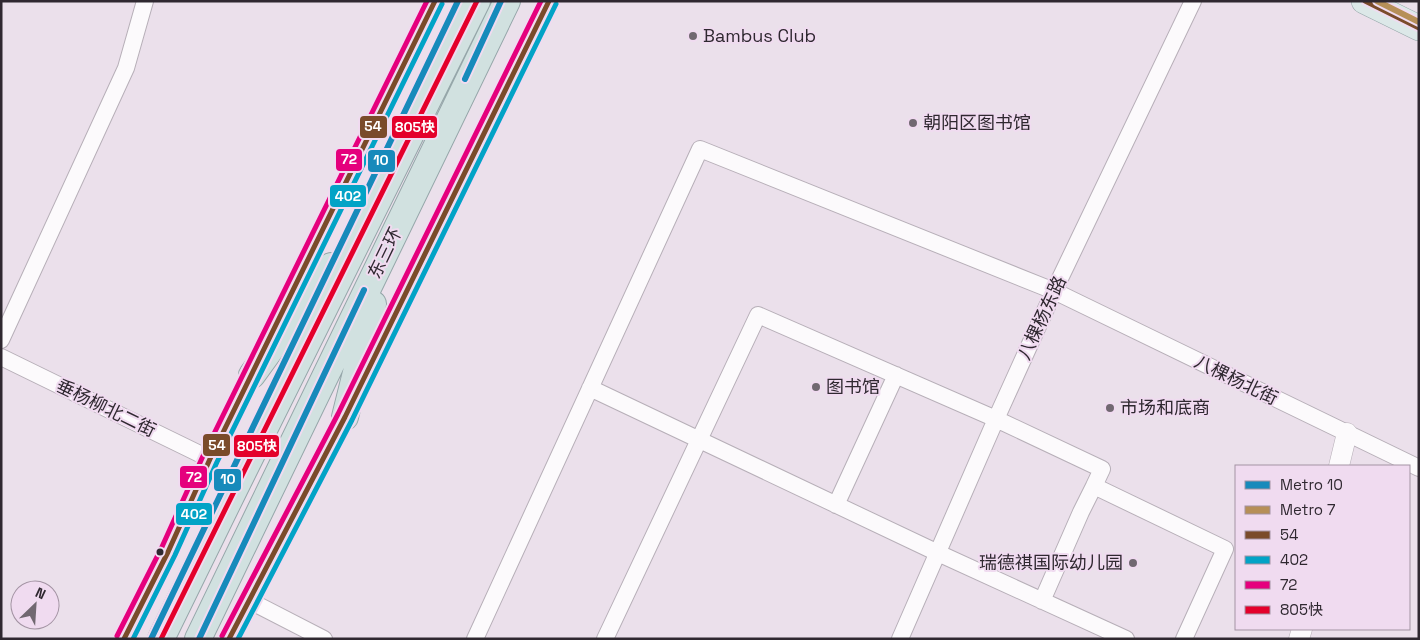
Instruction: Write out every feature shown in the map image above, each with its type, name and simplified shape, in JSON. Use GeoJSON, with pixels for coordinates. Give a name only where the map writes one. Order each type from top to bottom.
{"type":"FeatureCollection","features":[{"type":"Feature","properties":{"kind":"highway","name":"东三环"},"geometry":{"type":"LineString","coordinates":[[161,639],[477,1]]}},
{"type":"Feature","properties":{"kind":"highway","name":"东三环"},"geometry":{"type":"LineString","coordinates":[[198,639],[507,1]]}},
{"type":"Feature","properties":{"kind":"highway"},"geometry":{"type":"LineString","coordinates":[[252,375],[375,205]]}},
{"type":"Feature","properties":{"kind":"highway"},"geometry":{"type":"LineString","coordinates":[[345,417],[384,254]]}},
{"type":"Feature","properties":{"kind":"main road"},"geometry":{"type":"LineString","coordinates":[[1364,1],[1419,28]]}},
{"type":"Feature","properties":{"kind":"street"},"geometry":{"type":"LineString","coordinates":[[1,340],[126,68],[145,1]]}},
{"type":"Feature","properties":{"kind":"street"},"geometry":{"type":"LineString","coordinates":[[124,639],[168,552],[210,459],[435,1]]}},
{"type":"Feature","properties":{"kind":"street"},"geometry":{"type":"LineString","coordinates":[[229,639],[345,417],[549,1]]}},
{"type":"Feature","properties":{"kind":"street","name":"八棵杨东路"},"geometry":{"type":"LineString","coordinates":[[900,639],[996,418],[1054,291],[1193,1]]}},
{"type":"Feature","properties":{"kind":"street","name":"八棵杨北街"},"geometry":{"type":"LineString","coordinates":[[590,388],[700,149],[1054,291],[1419,468]]}},
{"type":"Feature","properties":{"kind":"street"},"geometry":{"type":"LineString","coordinates":[[605,639],[758,315],[996,418],[1102,469],[1042,601]]}},
{"type":"Feature","properties":{"kind":"street","name":"垂杨柳北二街"},"geometry":{"type":"LineString","coordinates":[[1,357],[210,459]]}},
{"type":"Feature","properties":{"kind":"street"},"geometry":{"type":"LineString","coordinates":[[836,505],[896,375]]}},
{"type":"Feature","properties":{"kind":"street"},"geometry":{"type":"LineString","coordinates":[[475,639],[590,388],[938,553],[1126,639]]}},
{"type":"Feature","properties":{"kind":"street"},"geometry":{"type":"LineString","coordinates":[[1339,465],[1347,433]]}},
{"type":"Feature","properties":{"kind":"street"},"geometry":{"type":"LineString","coordinates":[[1094,486],[1225,549],[1184,639]]}},
{"type":"Feature","properties":{"kind":"street"},"geometry":{"type":"LineString","coordinates":[[248,600],[324,639]]}},
{"type":"Feature","properties":{"kind":"metro line","name":"10"},"geometry":{"type":"LineString","coordinates":[[151,639],[458,1]]}},
{"type":"Feature","properties":{"kind":"metro line","name":"10"},"geometry":{"type":"LineString","coordinates":[[465,79],[501,1]]}},
{"type":"Feature","properties":{"kind":"metro line","name":"7"},"geometry":{"type":"LineString","coordinates":[[1377,1],[1419,22]]}},
{"type":"Feature","properties":{"kind":"metro line","name":"10"},"geometry":{"type":"LineString","coordinates":[[199,639],[364,290]]}},
{"type":"Feature","properties":{"kind":"transit line","name":"72"},"geometry":{"type":"LineString","coordinates":[[117,636],[161,549],[203,456],[427,1]]}},
{"type":"Feature","properties":{"kind":"transit line","name":"54"},"geometry":{"type":"LineString","coordinates":[[124,639],[168,552],[210,459],[435,1]]}},
{"type":"Feature","properties":{"kind":"transit line","name":"805快"},"geometry":{"type":"LineString","coordinates":[[161,639],[477,1]]}},
{"type":"Feature","properties":{"kind":"transit line","name":"72"},"geometry":{"type":"LineString","coordinates":[[222,636],[338,414],[541,1]]}},
{"type":"Feature","properties":{"kind":"transit line","name":"54"},"geometry":{"type":"LineString","coordinates":[[229,639],[345,417],[549,1]]}},
{"type":"Feature","properties":{"kind":"transit line","name":"54"},"geometry":{"type":"LineString","coordinates":[[1365,1],[1419,28]]}},
{"type":"Feature","properties":{"kind":"transit line","name":"402"},"geometry":{"type":"LineString","coordinates":[[133,639],[175,555],[217,462],[442,4]]}},
{"type":"Feature","properties":{"kind":"transit line","name":"402"},"geometry":{"type":"LineString","coordinates":[[238,639],[352,420],[556,4]]}},
{"type":"Feature","properties":{"kind":"place","name":"Bambus Club"},"geometry":{"type":"Point","coordinates":[693,36]}},
{"type":"Feature","properties":{"kind":"place","name":"朝阳区图书馆"},"geometry":{"type":"Point","coordinates":[913,123]}},
{"type":"Feature","properties":{"kind":"place","name":"图书馆"},"geometry":{"type":"Point","coordinates":[816,387]}},
{"type":"Feature","properties":{"kind":"place","name":"市场和底商"},"geometry":{"type":"Point","coordinates":[1110,408]}},
{"type":"Feature","properties":{"kind":"place","name":"瑞德祺国际幼儿园"},"geometry":{"type":"Point","coordinates":[1133,563]}}]}
